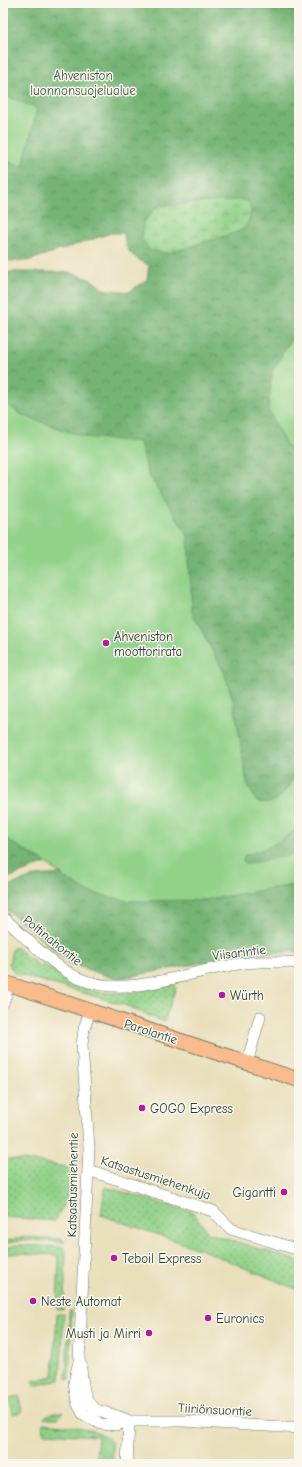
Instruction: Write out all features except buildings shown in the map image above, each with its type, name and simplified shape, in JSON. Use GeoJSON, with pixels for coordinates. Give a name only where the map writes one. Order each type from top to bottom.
{"type":"FeatureCollection","features":[{"type":"Feature","properties":{"kind":"main road","name":"Parolantie"},"geometry":{"type":"LineString","coordinates":[[6,983],[299,1080]]}},
{"type":"Feature","properties":{"kind":"street","name":"Poltinahontie"},"geometry":{"type":"LineString","coordinates":[[3,917],[63,969],[91,983],[105,986],[130,985],[183,975]]}},
{"type":"Feature","properties":{"kind":"street","name":"Viisarintie"},"geometry":{"type":"LineString","coordinates":[[183,975],[253,962],[299,963]]}},
{"type":"Feature","properties":{"kind":"street"},"geometry":{"type":"LineString","coordinates":[[3,1003],[6,983]]}},
{"type":"Feature","properties":{"kind":"street","name":"Katsastusmiehentie"},"geometry":{"type":"LineString","coordinates":[[90,1011],[84,1029],[82,1044],[89,1148],[79,1361],[87,1400],[92,1407],[129,1421]]}},
{"type":"Feature","properties":{"kind":"street"},"geometry":{"type":"LineString","coordinates":[[247,1063],[260,1017]]}},
{"type":"Feature","properties":{"kind":"street","name":"Katsastusmiehenkuja"},"geometry":{"type":"LineString","coordinates":[[88,1170],[213,1211],[231,1229],[299,1250]]}},
{"type":"Feature","properties":{"kind":"street"},"geometry":{"type":"LineString","coordinates":[[127,1464],[129,1421]]}},
{"type":"Feature","properties":{"kind":"street","name":"Tiiriönsuontie"},"geometry":{"type":"LineString","coordinates":[[129,1421],[183,1422],[299,1428]]}},
{"type":"Feature","properties":{"kind":"green space","name":"Ahveniston luonnonsuojelualue"},"geometry":{"type":"Polygon","coordinates":[[[3,3],[176,3],[294,10],[299,8],[299,326],[272,372],[287,447],[299,452],[299,766],[286,790],[271,803],[264,804],[256,801],[247,783],[234,704],[224,672],[192,613],[188,536],[148,474],[140,443],[84,437],[24,416],[3,403],[3,272],[69,272],[92,280],[103,289],[129,292],[147,280],[149,265],[134,257],[126,245],[124,233],[111,233],[27,261],[3,261],[3,161],[23,166],[37,108],[3,95],[3,3]]]}},
{"type":"Feature","properties":{"kind":"green space"},"geometry":{"type":"Polygon","coordinates":[[[3,95],[37,108],[23,166],[3,161],[3,95]]]}},
{"type":"Feature","properties":{"kind":"green space"},"geometry":{"type":"Polygon","coordinates":[[[247,200],[249,204],[250,216],[248,223],[243,230],[169,253],[151,251],[142,241],[143,223],[157,206],[247,200]]]}},
{"type":"Feature","properties":{"kind":"green space"},"geometry":{"type":"Polygon","coordinates":[[[299,326],[299,452],[287,447],[268,409],[272,372],[299,326]]]}},
{"type":"Feature","properties":{"kind":"green space","name":"Ahveniston moottorirata"},"geometry":{"type":"Polygon","coordinates":[[[3,403],[24,416],[84,437],[140,442],[148,474],[188,536],[192,613],[224,672],[234,704],[247,783],[256,801],[264,803],[272,802],[278,799],[288,787],[299,766],[299,826],[274,844],[245,855],[243,861],[247,864],[299,853],[299,884],[204,900],[130,901],[88,892],[65,878],[46,863],[3,837],[3,403]]]}},
{"type":"Feature","properties":{"kind":"green space"},"geometry":{"type":"Polygon","coordinates":[[[299,826],[299,853],[247,864],[243,861],[244,855],[274,844],[299,826]]]}},
{"type":"Feature","properties":{"kind":"green space"},"geometry":{"type":"Polygon","coordinates":[[[3,837],[46,863],[3,880],[3,837]]]}},
{"type":"Feature","properties":{"kind":"green space"},"geometry":{"type":"Polygon","coordinates":[[[60,874],[65,878],[130,901],[204,900],[299,884],[299,952],[248,954],[116,979],[71,964],[3,907],[3,897],[8,886],[36,876],[60,874]]]}},
{"type":"Feature","properties":{"kind":"green space"},"geometry":{"type":"Polygon","coordinates":[[[16,947],[39,966],[41,964],[74,984],[90,990],[114,993],[139,991],[174,984],[176,988],[164,1022],[125,1005],[14,973],[9,964],[12,949],[16,947]]]}},
{"type":"Feature","properties":{"kind":"green space"},"geometry":{"type":"Polygon","coordinates":[[[3,1159],[34,1161],[75,1169],[66,1200],[55,1221],[3,1217],[3,1159]]]}},
{"type":"Feature","properties":{"kind":"green space"},"geometry":{"type":"Polygon","coordinates":[[[105,1187],[193,1212],[208,1233],[299,1261],[299,1283],[296,1289],[202,1250],[101,1215],[105,1187]]]}},
{"type":"Feature","properties":{"kind":"green space"},"geometry":{"type":"Polygon","coordinates":[[[25,1237],[62,1239],[65,1242],[23,1240],[4,1244],[6,1241],[25,1237]]]}},
{"type":"Feature","properties":{"kind":"green space"},"geometry":{"type":"Polygon","coordinates":[[[16,1245],[63,1247],[66,1250],[64,1310],[57,1310],[59,1255],[19,1253],[3,1255],[3,1249],[16,1245]]]}},
{"type":"Feature","properties":{"kind":"green space"},"geometry":{"type":"Polygon","coordinates":[[[69,1311],[72,1311],[69,1380],[66,1378],[69,1311]]]}},
{"type":"Feature","properties":{"kind":"green space"},"geometry":{"type":"Polygon","coordinates":[[[57,1314],[64,1314],[60,1380],[34,1386],[32,1381],[53,1376],[57,1314]]]}},
{"type":"Feature","properties":{"kind":"green space"},"geometry":{"type":"Polygon","coordinates":[[[19,1396],[22,1412],[13,1414],[9,1398],[19,1396]]]}},
{"type":"Feature","properties":{"kind":"green space"},"geometry":{"type":"Polygon","coordinates":[[[64,1411],[58,1418],[44,1418],[47,1415],[64,1411]]]}},
{"type":"Feature","properties":{"kind":"green space"},"geometry":{"type":"Polygon","coordinates":[[[43,1423],[59,1424],[90,1430],[107,1437],[111,1442],[112,1447],[112,1464],[107,1464],[107,1459],[96,1459],[98,1436],[44,1433],[43,1423]]]}},
{"type":"Feature","properties":{"kind":"water"},"geometry":{"type":"Polygon","coordinates":[[[176,3],[299,3],[299,8],[294,10],[176,3]]]}},
{"type":"Feature","properties":{"kind":"place","name":"Ahveniston moottorirata"},"geometry":{"type":"Point","coordinates":[106,643]}},
{"type":"Feature","properties":{"kind":"place","name":"Würth"},"geometry":{"type":"Point","coordinates":[222,995]}},
{"type":"Feature","properties":{"kind":"place","name":"GOGO Express"},"geometry":{"type":"Point","coordinates":[142,1108]}},
{"type":"Feature","properties":{"kind":"place","name":"Gigantti"},"geometry":{"type":"Point","coordinates":[284,1192]}},
{"type":"Feature","properties":{"kind":"place","name":"Teboil Express"},"geometry":{"type":"Point","coordinates":[114,1258]}},
{"type":"Feature","properties":{"kind":"place","name":"Neste Automat"},"geometry":{"type":"Point","coordinates":[33,1301]}},
{"type":"Feature","properties":{"kind":"place","name":"Euronics"},"geometry":{"type":"Point","coordinates":[208,1318]}},
{"type":"Feature","properties":{"kind":"place","name":"Musti ja Mirri"},"geometry":{"type":"Point","coordinates":[149,1333]}}]}
